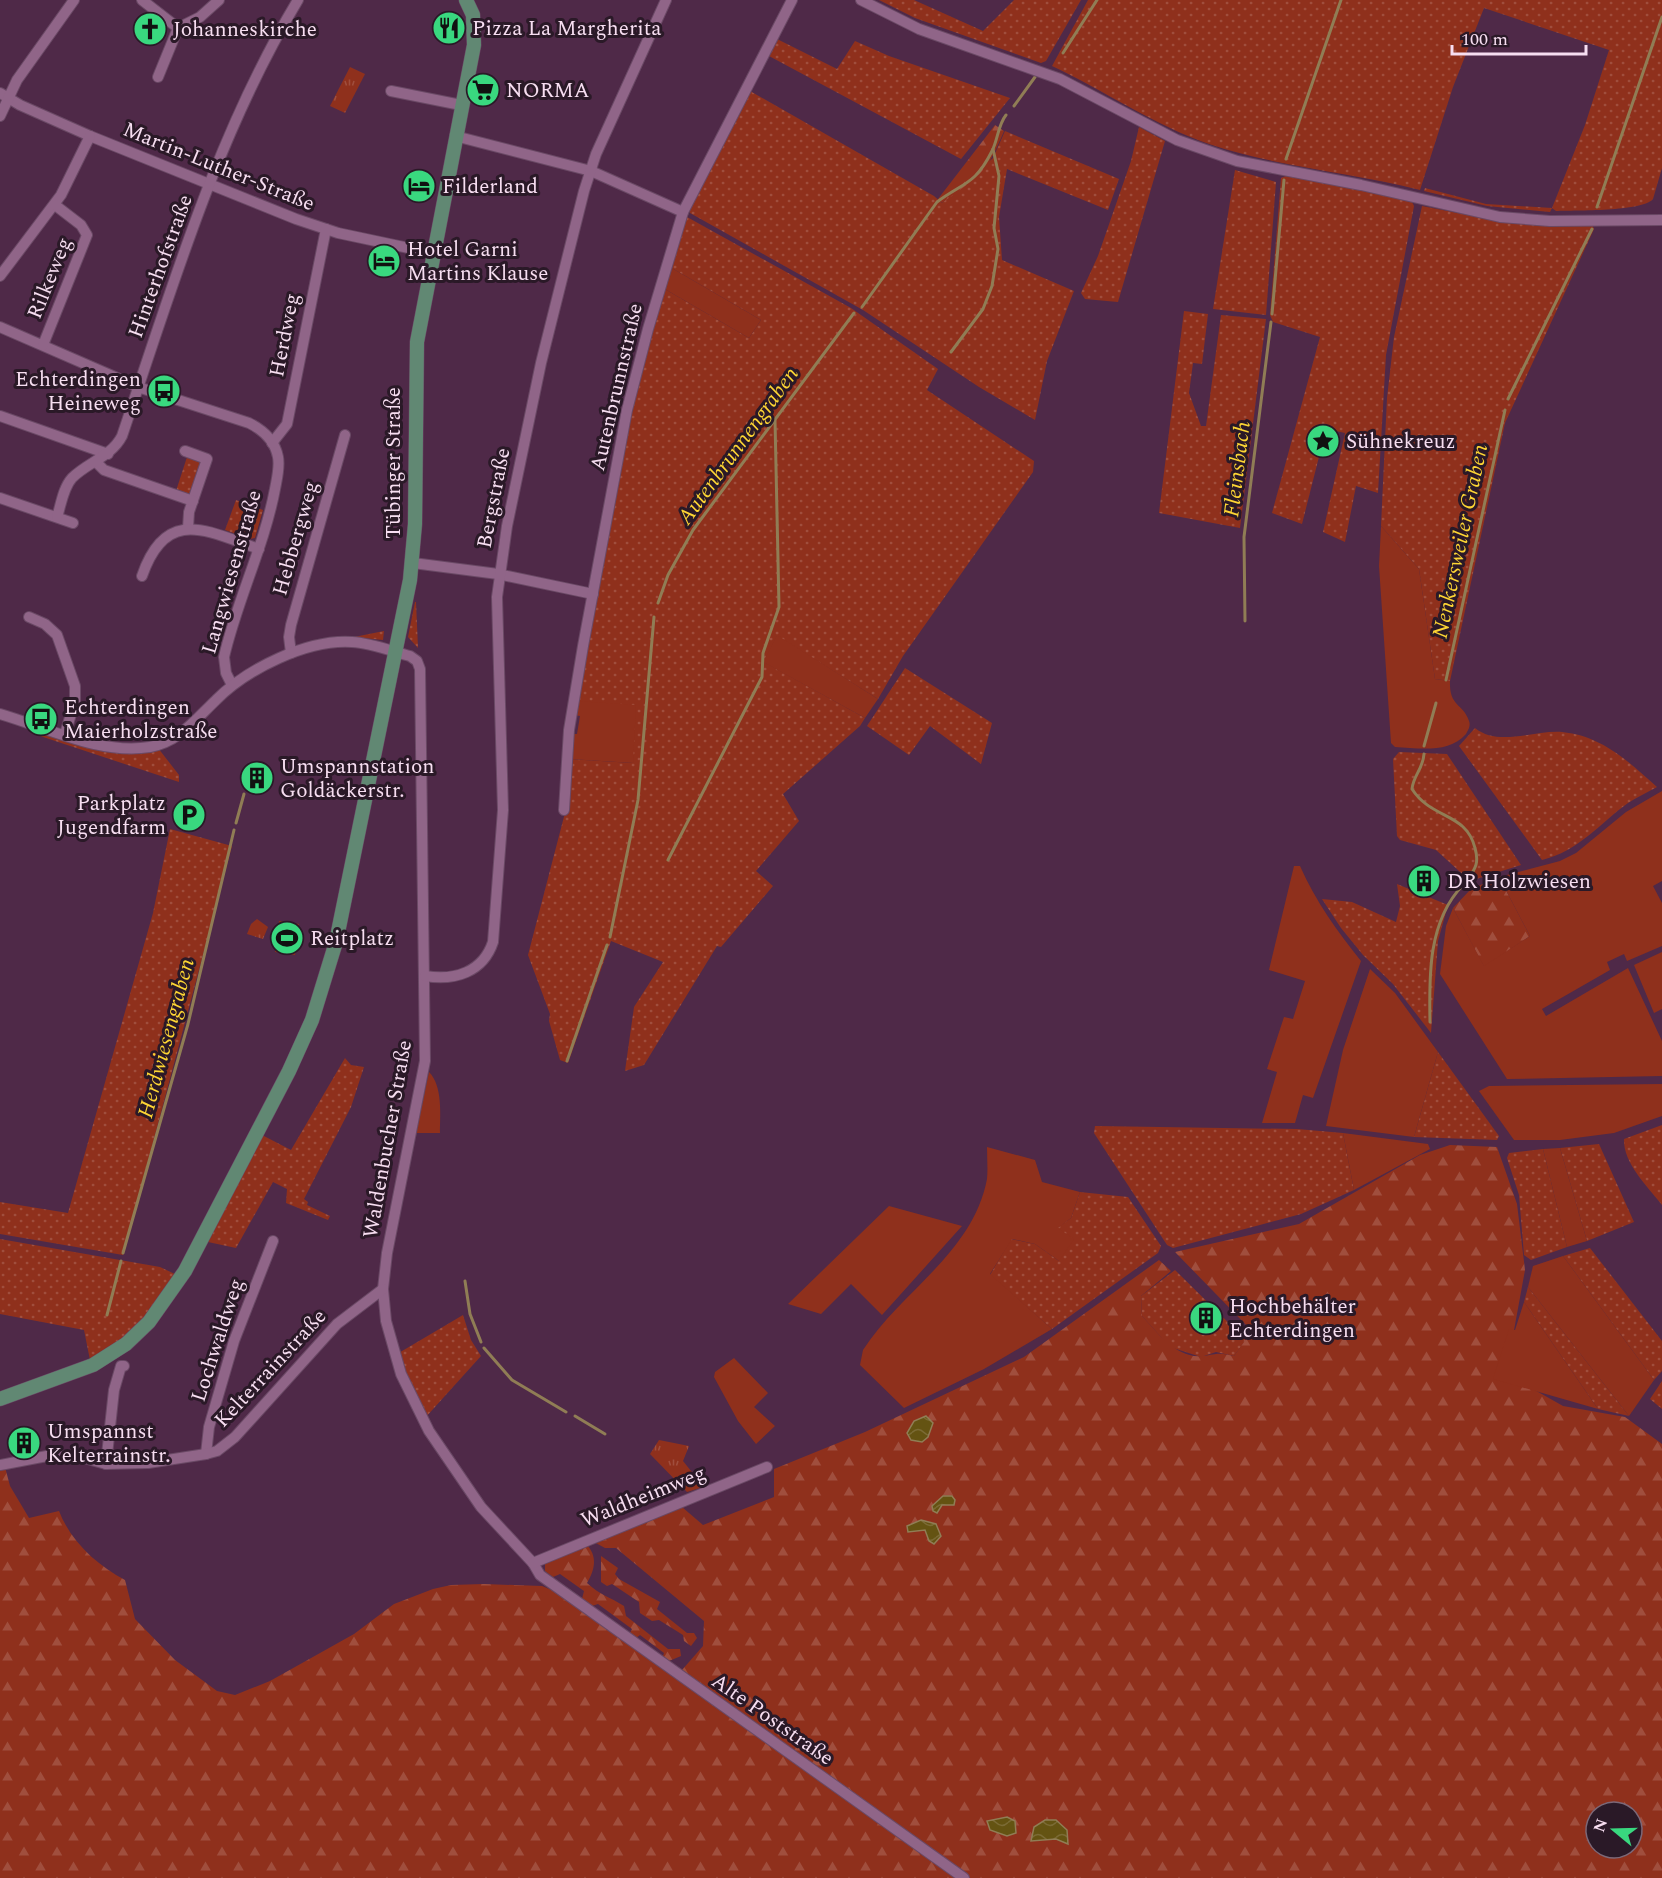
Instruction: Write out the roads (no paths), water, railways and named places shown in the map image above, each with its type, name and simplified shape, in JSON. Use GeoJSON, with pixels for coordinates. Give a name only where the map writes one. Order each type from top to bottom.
{"type":"FeatureCollection","features":[{"type":"Feature","properties":{"kind":"main road","name":"Tübinger Straße"},"geometry":{"type":"LineString","coordinates":[[0,1399],[71,1375],[102,1361],[134,1338],[165,1303],[185,1271],[298,1053],[323,988],[340,925],[413,563],[415,356],[432,253],[475,37],[473,15],[467,0]]}},
{"type":"Feature","properties":{"kind":"street"},"geometry":{"type":"LineString","coordinates":[[0,116],[4,96],[74,0]]}},
{"type":"Feature","properties":{"kind":"street"},"geometry":{"type":"LineString","coordinates":[[142,0],[178,28]]}},
{"type":"Feature","properties":{"kind":"street"},"geometry":{"type":"LineString","coordinates":[[158,77],[178,28],[200,17],[219,0]]}},
{"type":"Feature","properties":{"kind":"street","name":"Hinterhofstraße"},"geometry":{"type":"LineString","coordinates":[[57,517],[71,479],[108,454],[117,446],[122,436],[193,226],[256,77],[298,0]]}},
{"type":"Feature","properties":{"kind":"street","name":"Bergstraße"},"geometry":{"type":"LineString","coordinates":[[425,976],[442,979],[473,970],[488,955],[493,942],[503,810],[497,634],[498,574],[529,417],[561,281],[591,171],[666,0]]}},
{"type":"Feature","properties":{"kind":"street","name":"Autenbrunnstraße"},"geometry":{"type":"LineString","coordinates":[[564,810],[569,730],[593,594],[627,410],[651,319],[683,213],[792,0]]}},
{"type":"Feature","properties":{"kind":"street"},"geometry":{"type":"LineString","coordinates":[[861,0],[919,29],[1044,73],[1096,96],[1177,140],[1237,161],[1361,185],[1500,217],[1550,220],[1662,220]]}},
{"type":"Feature","properties":{"kind":"street"},"geometry":{"type":"LineString","coordinates":[[391,92],[461,105]]}},
{"type":"Feature","properties":{"kind":"street","name":"Martin-Luther-Straße"},"geometry":{"type":"LineString","coordinates":[[4,96],[90,136],[210,186],[326,229],[432,253]]}},
{"type":"Feature","properties":{"kind":"street"},"geometry":{"type":"LineString","coordinates":[[0,276],[55,205],[70,180],[90,136]]}},
{"type":"Feature","properties":{"kind":"street"},"geometry":{"type":"LineString","coordinates":[[455,136],[591,171],[683,213]]}},
{"type":"Feature","properties":{"kind":"street","name":"Rilkeweg"},"geometry":{"type":"LineString","coordinates":[[43,345],[87,235],[81,225],[55,205]]}},
{"type":"Feature","properties":{"kind":"street","name":"Herdweg"},"geometry":{"type":"LineString","coordinates":[[273,443],[287,424],[326,229]]}},
{"type":"Feature","properties":{"kind":"street"},"geometry":{"type":"LineString","coordinates":[[0,327],[138,387],[249,423],[263,431],[273,443]]}},
{"type":"Feature","properties":{"kind":"street"},"geometry":{"type":"LineString","coordinates":[[0,416],[108,454]]}},
{"type":"Feature","properties":{"kind":"street","name":"Hebbergweg"},"geometry":{"type":"LineString","coordinates":[[291,653],[289,637],[291,625],[345,435]]}},
{"type":"Feature","properties":{"kind":"street","name":"Langwiesenstraße"},"geometry":{"type":"LineString","coordinates":[[232,685],[226,673],[224,657],[270,514],[279,468],[278,454],[273,443]]}},
{"type":"Feature","properties":{"kind":"street"},"geometry":{"type":"LineString","coordinates":[[185,451],[207,459],[192,501],[188,528]]}},
{"type":"Feature","properties":{"kind":"street"},"geometry":{"type":"LineString","coordinates":[[96,462],[104,470],[192,501]]}},
{"type":"Feature","properties":{"kind":"street"},"geometry":{"type":"LineString","coordinates":[[0,498],[73,523]]}},
{"type":"Feature","properties":{"kind":"street"},"geometry":{"type":"LineString","coordinates":[[142,576],[147,559],[156,547],[182,529],[203,530],[260,549]]}},
{"type":"Feature","properties":{"kind":"street"},"geometry":{"type":"LineString","coordinates":[[413,563],[498,574],[593,594]]}},
{"type":"Feature","properties":{"kind":"street"},"geometry":{"type":"LineString","coordinates":[[29,617],[45,624],[57,635],[75,686],[75,700],[65,734]]}},
{"type":"Feature","properties":{"kind":"street","name":"Waldenbucher Straße"},"geometry":{"type":"LineString","coordinates":[[0,714],[116,749],[161,744],[185,730],[232,685],[291,653],[349,642],[414,658],[420,669],[425,1061],[387,1253],[383,1289],[386,1321],[394,1354],[426,1424],[481,1507],[533,1563],[540,1575],[561,1590]]}},
{"type":"Feature","properties":{"kind":"street","name":"Lochwaldweg"},"geometry":{"type":"LineString","coordinates":[[206,1454],[209,1427],[234,1341],[273,1241]]}},
{"type":"Feature","properties":{"kind":"street","name":"Kelterrainstraße"},"geometry":{"type":"LineString","coordinates":[[0,1465],[47,1456],[77,1456],[106,1464],[148,1463],[206,1454],[217,1450],[235,1437],[337,1324],[383,1289]]}},
{"type":"Feature","properties":{"kind":"street"},"geometry":{"type":"LineString","coordinates":[[106,1464],[114,1390],[121,1366],[124,1366]]}},
{"type":"Feature","properties":{"kind":"street","name":"Waldheimweg"},"geometry":{"type":"LineString","coordinates":[[533,1563],[767,1467]]}},
{"type":"Feature","properties":{"kind":"street","name":"Alte Poststraße"},"geometry":{"type":"LineString","coordinates":[[561,1590],[964,1878]]}},
{"type":"Feature","properties":{"kind":"water"},"geometry":{"type":"Polygon","coordinates":[[[926,1416],[933,1423],[928,1437],[922,1442],[911,1440],[907,1433],[914,1421],[926,1416]]]}},
{"type":"Feature","properties":{"kind":"water"},"geometry":{"type":"Polygon","coordinates":[[[943,1496],[952,1496],[955,1500],[954,1505],[942,1505],[937,1513],[933,1511],[932,1506],[943,1496]]]}},
{"type":"Feature","properties":{"kind":"water"},"geometry":{"type":"Polygon","coordinates":[[[921,1520],[936,1524],[941,1536],[934,1544],[929,1541],[925,1530],[908,1532],[907,1526],[921,1520]]]}},
{"type":"Feature","properties":{"kind":"water"},"geometry":{"type":"Polygon","coordinates":[[[1007,1817],[1015,1821],[1016,1833],[1007,1836],[990,1830],[987,1821],[1007,1817]]]}},
{"type":"Feature","properties":{"kind":"water"},"geometry":{"type":"Polygon","coordinates":[[[1045,1820],[1056,1820],[1067,1830],[1068,1844],[1056,1839],[1031,1841],[1034,1827],[1045,1820]]]}},
{"type":"Feature","properties":{"kind":"waterway","name":"Autenbrunnengraben"},"geometry":{"type":"LineString","coordinates":[[1063,53],[1097,0]]}},
{"type":"Feature","properties":{"kind":"waterway","name":"Fleinsbach"},"geometry":{"type":"LineString","coordinates":[[1286,159],[1341,0]]}},
{"type":"Feature","properties":{"kind":"waterway","name":"Nenkersweiler Graben"},"geometry":{"type":"LineString","coordinates":[[1597,207],[1662,17]]}},
{"type":"Feature","properties":{"kind":"waterway","name":"Autenbrunnengraben"},"geometry":{"type":"LineString","coordinates":[[1014,106],[1035,77]]}},
{"type":"Feature","properties":{"kind":"waterway","name":"Autenbrunnengraben"},"geometry":{"type":"LineString","coordinates":[[862,307],[937,202],[968,182],[980,170],[992,151],[1006,115]]}},
{"type":"Feature","properties":{"kind":"waterway"},"geometry":{"type":"LineString","coordinates":[[951,352],[983,309],[992,286],[998,249],[994,228],[999,176],[993,149]]}},
{"type":"Feature","properties":{"kind":"waterway","name":"Fleinsbach"},"geometry":{"type":"LineString","coordinates":[[1272,314],[1284,180]]}},
{"type":"Feature","properties":{"kind":"waterway","name":"Nenkersweiler Graben"},"geometry":{"type":"LineString","coordinates":[[1508,399],[1592,229]]}},
{"type":"Feature","properties":{"kind":"waterway","name":"Autenbrunnengraben"},"geometry":{"type":"LineString","coordinates":[[658,603],[668,575],[693,530],[854,313]]}},
{"type":"Feature","properties":{"kind":"waterway","name":"Fleinsbach"},"geometry":{"type":"LineString","coordinates":[[1245,621],[1244,537],[1271,322]]}},
{"type":"Feature","properties":{"kind":"waterway","name":"Nenkersweiler Graben"},"geometry":{"type":"LineString","coordinates":[[1446,680],[1505,410]]}},
{"type":"Feature","properties":{"kind":"waterway"},"geometry":{"type":"LineString","coordinates":[[668,860],[762,677],[763,653],[779,607],[775,420]]}},
{"type":"Feature","properties":{"kind":"waterway","name":"Autenbrunnengraben"},"geometry":{"type":"LineString","coordinates":[[610,937],[638,800],[654,617]]}},
{"type":"Feature","properties":{"kind":"waterway","name":"Nenkersweiler Graben"},"geometry":{"type":"LineString","coordinates":[[1424,746],[1436,703]]}},
{"type":"Feature","properties":{"kind":"waterway","name":"Nenkersweiler Graben"},"geometry":{"type":"LineString","coordinates":[[1424,754],[1412,789],[1420,799],[1456,822],[1471,836],[1477,861],[1468,879]]}},
{"type":"Feature","properties":{"kind":"waterway","name":"Herdwiesengraben"},"geometry":{"type":"LineString","coordinates":[[236,823],[244,794]]}},
{"type":"Feature","properties":{"kind":"waterway","name":"Herdwiesengraben"},"geometry":{"type":"LineString","coordinates":[[123,1253],[188,1024],[234,830]]}},
{"type":"Feature","properties":{"kind":"waterway","name":"Nenkersweiler Graben"},"geometry":{"type":"LineString","coordinates":[[1430,1022],[1431,968],[1437,932],[1451,899],[1463,885]]}},
{"type":"Feature","properties":{"kind":"waterway","name":"Autenbrunnengraben"},"geometry":{"type":"LineString","coordinates":[[567,1061],[607,945]]}},
{"type":"Feature","properties":{"kind":"waterway","name":"Herdwiesengraben"},"geometry":{"type":"LineString","coordinates":[[107,1315],[121,1261]]}},
{"type":"Feature","properties":{"kind":"waterway"},"geometry":{"type":"LineString","coordinates":[[465,1281],[470,1314],[481,1342]]}},
{"type":"Feature","properties":{"kind":"waterway"},"geometry":{"type":"LineString","coordinates":[[484,1348],[512,1380],[566,1412]]}},
{"type":"Feature","properties":{"kind":"waterway"},"geometry":{"type":"LineString","coordinates":[[575,1416],[605,1434]]}},
{"type":"Feature","properties":{"kind":"place","name":"Pizza La Margherita"},"geometry":{"type":"Point","coordinates":[449,28]}},
{"type":"Feature","properties":{"kind":"place","name":"Johanneskirche"},"geometry":{"type":"Point","coordinates":[150,29]}},
{"type":"Feature","properties":{"kind":"place","name":"NORMA"},"geometry":{"type":"Point","coordinates":[483,90]}},
{"type":"Feature","properties":{"kind":"place","name":"Filderland"},"geometry":{"type":"Point","coordinates":[419,186]}},
{"type":"Feature","properties":{"kind":"place","name":"Hotel Garni Martins Klause"},"geometry":{"type":"Point","coordinates":[384,261]}},
{"type":"Feature","properties":{"kind":"place","name":"Echterdingen Heineweg"},"geometry":{"type":"Point","coordinates":[164,391]}},
{"type":"Feature","properties":{"kind":"place","name":"Sühnekreuz"},"geometry":{"type":"Point","coordinates":[1323,441]}},
{"type":"Feature","properties":{"kind":"place","name":"Echterdingen Maierholzstraße"},"geometry":{"type":"Point","coordinates":[41,719]}},
{"type":"Feature","properties":{"kind":"place","name":"Umspannstation Goldäckerstr."},"geometry":{"type":"Point","coordinates":[257,778]}},
{"type":"Feature","properties":{"kind":"place","name":"Parkplatz Jugendfarm"},"geometry":{"type":"Point","coordinates":[189,815]}},
{"type":"Feature","properties":{"kind":"place","name":"DR Holzwiesen"},"geometry":{"type":"Point","coordinates":[1424,881]}},
{"type":"Feature","properties":{"kind":"place","name":"Reitplatz"},"geometry":{"type":"Point","coordinates":[287,938]}},
{"type":"Feature","properties":{"kind":"place","name":"Hochbehälter Echterdingen"},"geometry":{"type":"Point","coordinates":[1206,1318]}},
{"type":"Feature","properties":{"kind":"place","name":"Umspannst Kelterrainstr."},"geometry":{"type":"Point","coordinates":[24,1443]}}]}
